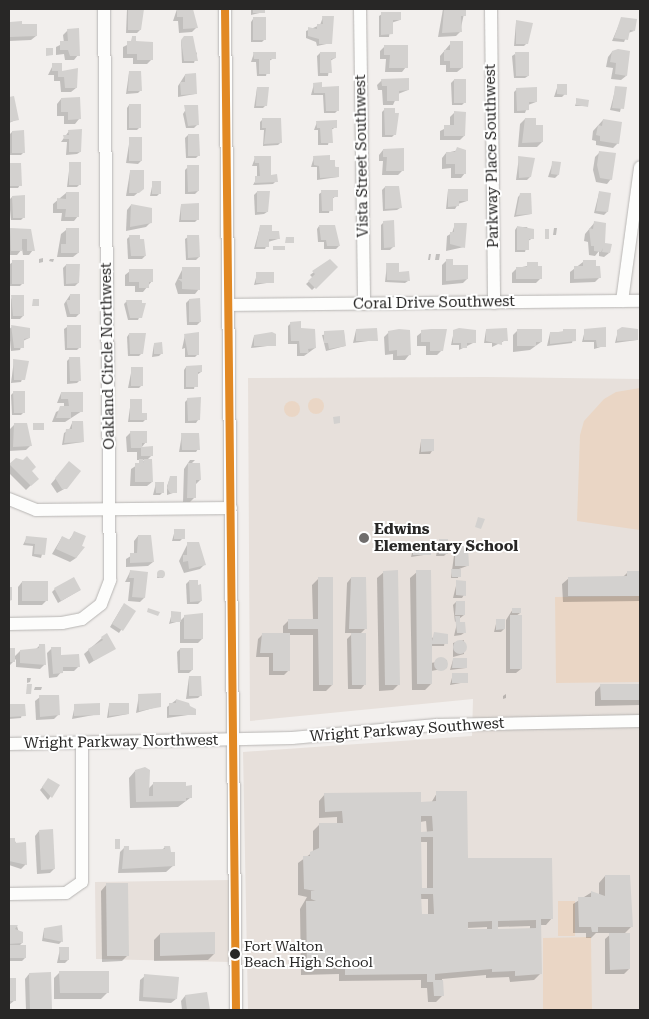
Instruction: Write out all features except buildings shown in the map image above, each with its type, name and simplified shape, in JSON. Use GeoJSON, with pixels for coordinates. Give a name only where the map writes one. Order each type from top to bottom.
{"type":"FeatureCollection","features":[{"type":"Feature","properties":{"kind":"street","name":"Oakland Circle Northwest"},"geometry":{"type":"LineString","coordinates":[[9,624],[62,623],[82,619],[96,610],[105,596],[110,580],[104,9]]}},
{"type":"Feature","properties":{"kind":"street"},"geometry":{"type":"LineString","coordinates":[[225,9],[236,1010]]}},
{"type":"Feature","properties":{"kind":"street","name":"Vista Street Southwest"},"geometry":{"type":"LineString","coordinates":[[360,9],[364,304]]}},
{"type":"Feature","properties":{"kind":"street","name":"Parkway Place Southwest"},"geometry":{"type":"LineString","coordinates":[[491,9],[494,303]]}},
{"type":"Feature","properties":{"kind":"street"},"geometry":{"type":"LineString","coordinates":[[622,302],[640,167]]}},
{"type":"Feature","properties":{"kind":"street","name":"Coral Drive Southwest"},"geometry":{"type":"LineString","coordinates":[[228,305],[640,301]]}},
{"type":"Feature","properties":{"kind":"street"},"geometry":{"type":"LineString","coordinates":[[9,499],[36,510],[231,508]]}},
{"type":"Feature","properties":{"kind":"street","name":"Wright Parkway Southwest"},"geometry":{"type":"LineString","coordinates":[[234,740],[292,738],[445,724],[640,721]]}},
{"type":"Feature","properties":{"kind":"street","name":"Wright Parkway Northwest"},"geometry":{"type":"LineString","coordinates":[[9,744],[234,740]]}},
{"type":"Feature","properties":{"kind":"street"},"geometry":{"type":"LineString","coordinates":[[9,894],[66,893],[82,882],[82,742]]}},
{"type":"Feature","properties":{"kind":"shaded area","name":"Fort Walton Beach High School"},"geometry":{"type":"Polygon","coordinates":[[[486,377],[640,379],[640,1010],[248,1010],[243,752],[472,736],[473,699],[250,721],[248,378],[486,377]]]}},
{"type":"Feature","properties":{"kind":"shaded area"},"geometry":{"type":"Polygon","coordinates":[[[640,388],[640,530],[577,521],[580,435],[584,421],[604,399],[616,392],[640,388]]]}},
{"type":"Feature","properties":{"kind":"shaded area"},"geometry":{"type":"Polygon","coordinates":[[[313,398],[319,398],[324,403],[322,412],[313,414],[308,409],[308,403],[313,398]]]}},
{"type":"Feature","properties":{"kind":"shaded area"},"geometry":{"type":"Polygon","coordinates":[[[292,401],[298,403],[300,409],[298,415],[292,417],[286,415],[284,409],[286,403],[292,401]]]}},
{"type":"Feature","properties":{"kind":"shaded area"},"geometry":{"type":"Polygon","coordinates":[[[640,596],[640,682],[556,683],[555,597],[640,596]]]}},
{"type":"Feature","properties":{"kind":"shaded area"},"geometry":{"type":"Polygon","coordinates":[[[230,880],[230,962],[96,959],[95,882],[230,880]]]}},
{"type":"Feature","properties":{"kind":"shaded area"},"geometry":{"type":"Polygon","coordinates":[[[558,901],[575,901],[575,936],[558,936],[558,901]]]}},
{"type":"Feature","properties":{"kind":"shaded area"},"geometry":{"type":"Polygon","coordinates":[[[591,937],[592,1010],[543,1010],[543,938],[591,937]]]}},
{"type":"Feature","properties":{"kind":"transit line"},"geometry":{"type":"LineString","coordinates":[[225,9],[236,1010]]}},
{"type":"Feature","properties":{"kind":"place","name":"Edwins Elementary School"},"geometry":{"type":"Point","coordinates":[364,538]}},
{"type":"Feature","properties":{"kind":"place","name":"Fort Walton Beach High School"},"geometry":{"type":"Point","coordinates":[235,954]}}]}
